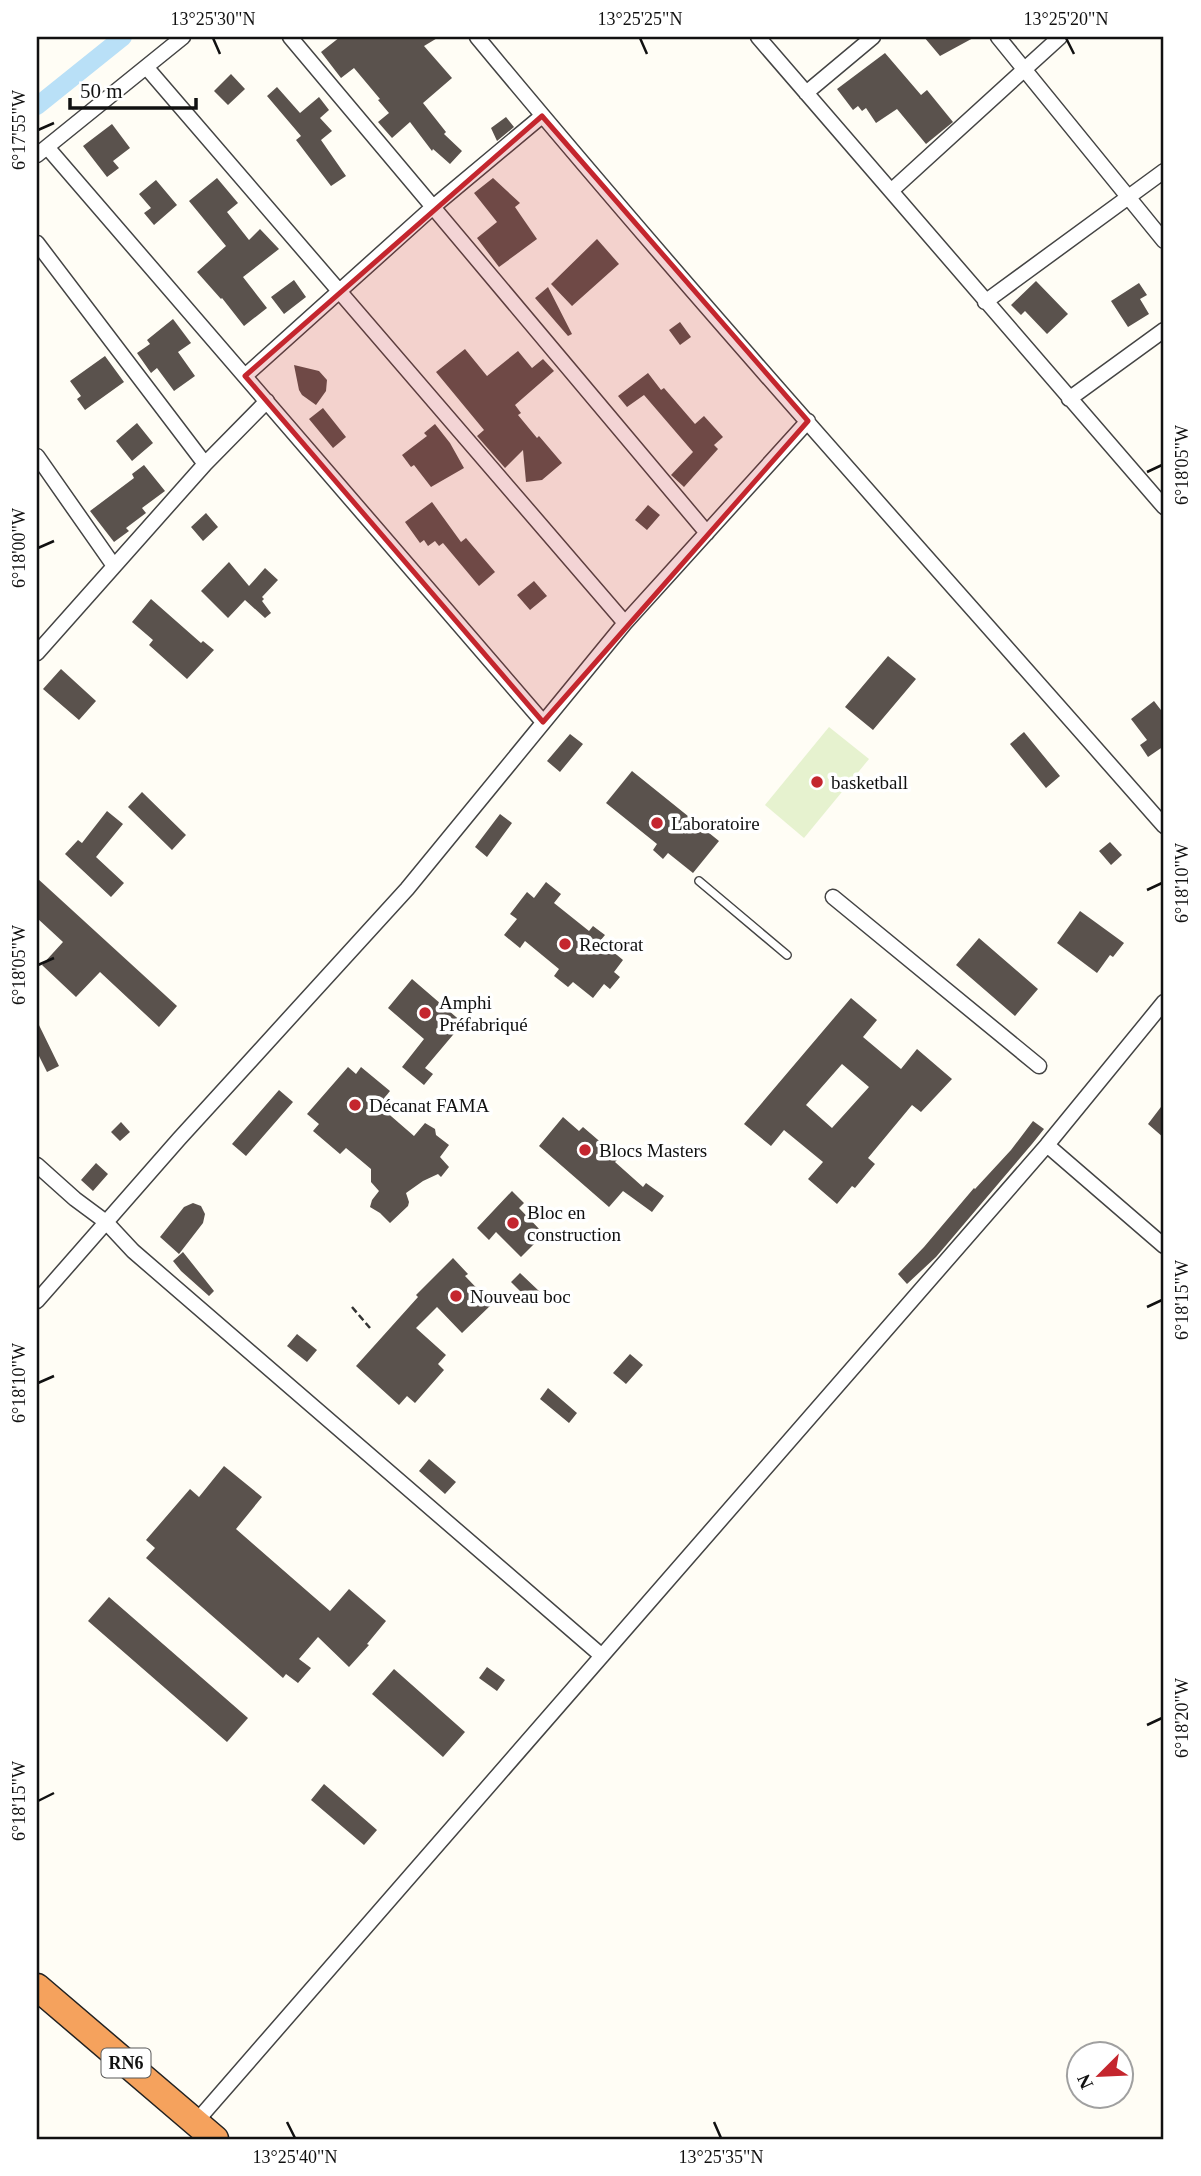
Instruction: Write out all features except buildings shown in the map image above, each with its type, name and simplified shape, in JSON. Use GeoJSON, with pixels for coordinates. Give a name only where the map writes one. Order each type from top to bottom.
{"type":"FeatureCollection","features":[{"type":"Feature","properties":{"kind":"highway","name":"RN6"},"geometry":{"type":"LineString","coordinates":[[37,1987],[205,2131]]}},
{"type":"Feature","properties":{"kind":"street"},"geometry":{"type":"LineString","coordinates":[[183,37],[42,151],[267,401],[543,722]]}},
{"type":"Feature","properties":{"kind":"street"},"geometry":{"type":"LineString","coordinates":[[290,37],[707,533]]}},
{"type":"Feature","properties":{"kind":"street"},"geometry":{"type":"LineString","coordinates":[[477,37],[542,116],[1164,826]]}},
{"type":"Feature","properties":{"kind":"street"},"geometry":{"type":"LineString","coordinates":[[758,37],[1069,399],[1161,498]]}},
{"type":"Feature","properties":{"kind":"street"},"geometry":{"type":"LineString","coordinates":[[806,93],[873,37]]}},
{"type":"Feature","properties":{"kind":"street"},"geometry":{"type":"LineString","coordinates":[[998,37],[1164,241]]}},
{"type":"Feature","properties":{"kind":"street"},"geometry":{"type":"LineString","coordinates":[[891,191],[1060,37]]}},
{"type":"Feature","properties":{"kind":"street"},"geometry":{"type":"LineString","coordinates":[[146,68],[625,623]]}},
{"type":"Feature","properties":{"kind":"street"},"geometry":{"type":"LineString","coordinates":[[245,376],[338,290],[542,116]]}},
{"type":"Feature","properties":{"kind":"street"},"geometry":{"type":"LineString","coordinates":[[985,302],[1164,170]]}},
{"type":"Feature","properties":{"kind":"street"},"geometry":{"type":"LineString","coordinates":[[37,243],[205,464]]}},
{"type":"Feature","properties":{"kind":"street"},"geometry":{"type":"LineString","coordinates":[[1069,399],[1164,330]]}},
{"type":"Feature","properties":{"kind":"street"},"geometry":{"type":"LineString","coordinates":[[37,653],[205,464],[267,401]]}},
{"type":"Feature","properties":{"kind":"street"},"geometry":{"type":"LineString","coordinates":[[37,1301],[407,888],[625,623],[808,421]]}},
{"type":"Feature","properties":{"kind":"street"},"geometry":{"type":"LineString","coordinates":[[37,456],[114,566]]}},
{"type":"Feature","properties":{"kind":"street"},"geometry":{"type":"LineString","coordinates":[[833,897],[1039,1066]]}},
{"type":"Feature","properties":{"kind":"street"},"geometry":{"type":"LineString","coordinates":[[205,2131],[602,1656],[1047,1145],[1164,1002]]}},
{"type":"Feature","properties":{"kind":"street"},"geometry":{"type":"LineString","coordinates":[[1047,1145],[1164,1246]]}},
{"type":"Feature","properties":{"kind":"street"},"geometry":{"type":"LineString","coordinates":[[37,1165],[106,1222],[133,1251],[602,1656]]}},
{"type":"Feature","properties":{"kind":"lane"},"geometry":{"type":"LineString","coordinates":[[699,881],[787,955]]}},
{"type":"Feature","properties":{"kind":"path"},"geometry":{"type":"LineString","coordinates":[[352,1307],[370,1328]]}},
{"type":"Feature","properties":{"kind":"highlighted area"},"geometry":{"type":"Polygon","coordinates":[[[542,116],[808,421],[543,722],[245,376],[542,116]]]}},
{"type":"Feature","properties":{"kind":"green space","name":"basketball"},"geometry":{"type":"Polygon","coordinates":[[[829,727],[869,759],[804,838],[765,805],[829,727]]]}},
{"type":"Feature","properties":{"kind":"waterway"},"geometry":{"type":"LineString","coordinates":[[37,106],[123,37]]}},
{"type":"Feature","properties":{"kind":"place","name":"basketball"},"geometry":{"type":"Point","coordinates":[817,782]}},
{"type":"Feature","properties":{"kind":"place","name":"Laboratoire"},"geometry":{"type":"Point","coordinates":[657,823]}},
{"type":"Feature","properties":{"kind":"place","name":"Rectorat"},"geometry":{"type":"Point","coordinates":[565,944]}},
{"type":"Feature","properties":{"kind":"place","name":"Amphi Préfabriqué"},"geometry":{"type":"Point","coordinates":[425,1013]}},
{"type":"Feature","properties":{"kind":"place","name":"Décanat FAMA"},"geometry":{"type":"Point","coordinates":[355,1105]}},
{"type":"Feature","properties":{"kind":"place","name":"Blocs Masters"},"geometry":{"type":"Point","coordinates":[585,1150]}},
{"type":"Feature","properties":{"kind":"place","name":"Bloc en construction"},"geometry":{"type":"Point","coordinates":[513,1223]}},
{"type":"Feature","properties":{"kind":"place","name":"Nouveau boc"},"geometry":{"type":"Point","coordinates":[456,1296]}}]}
